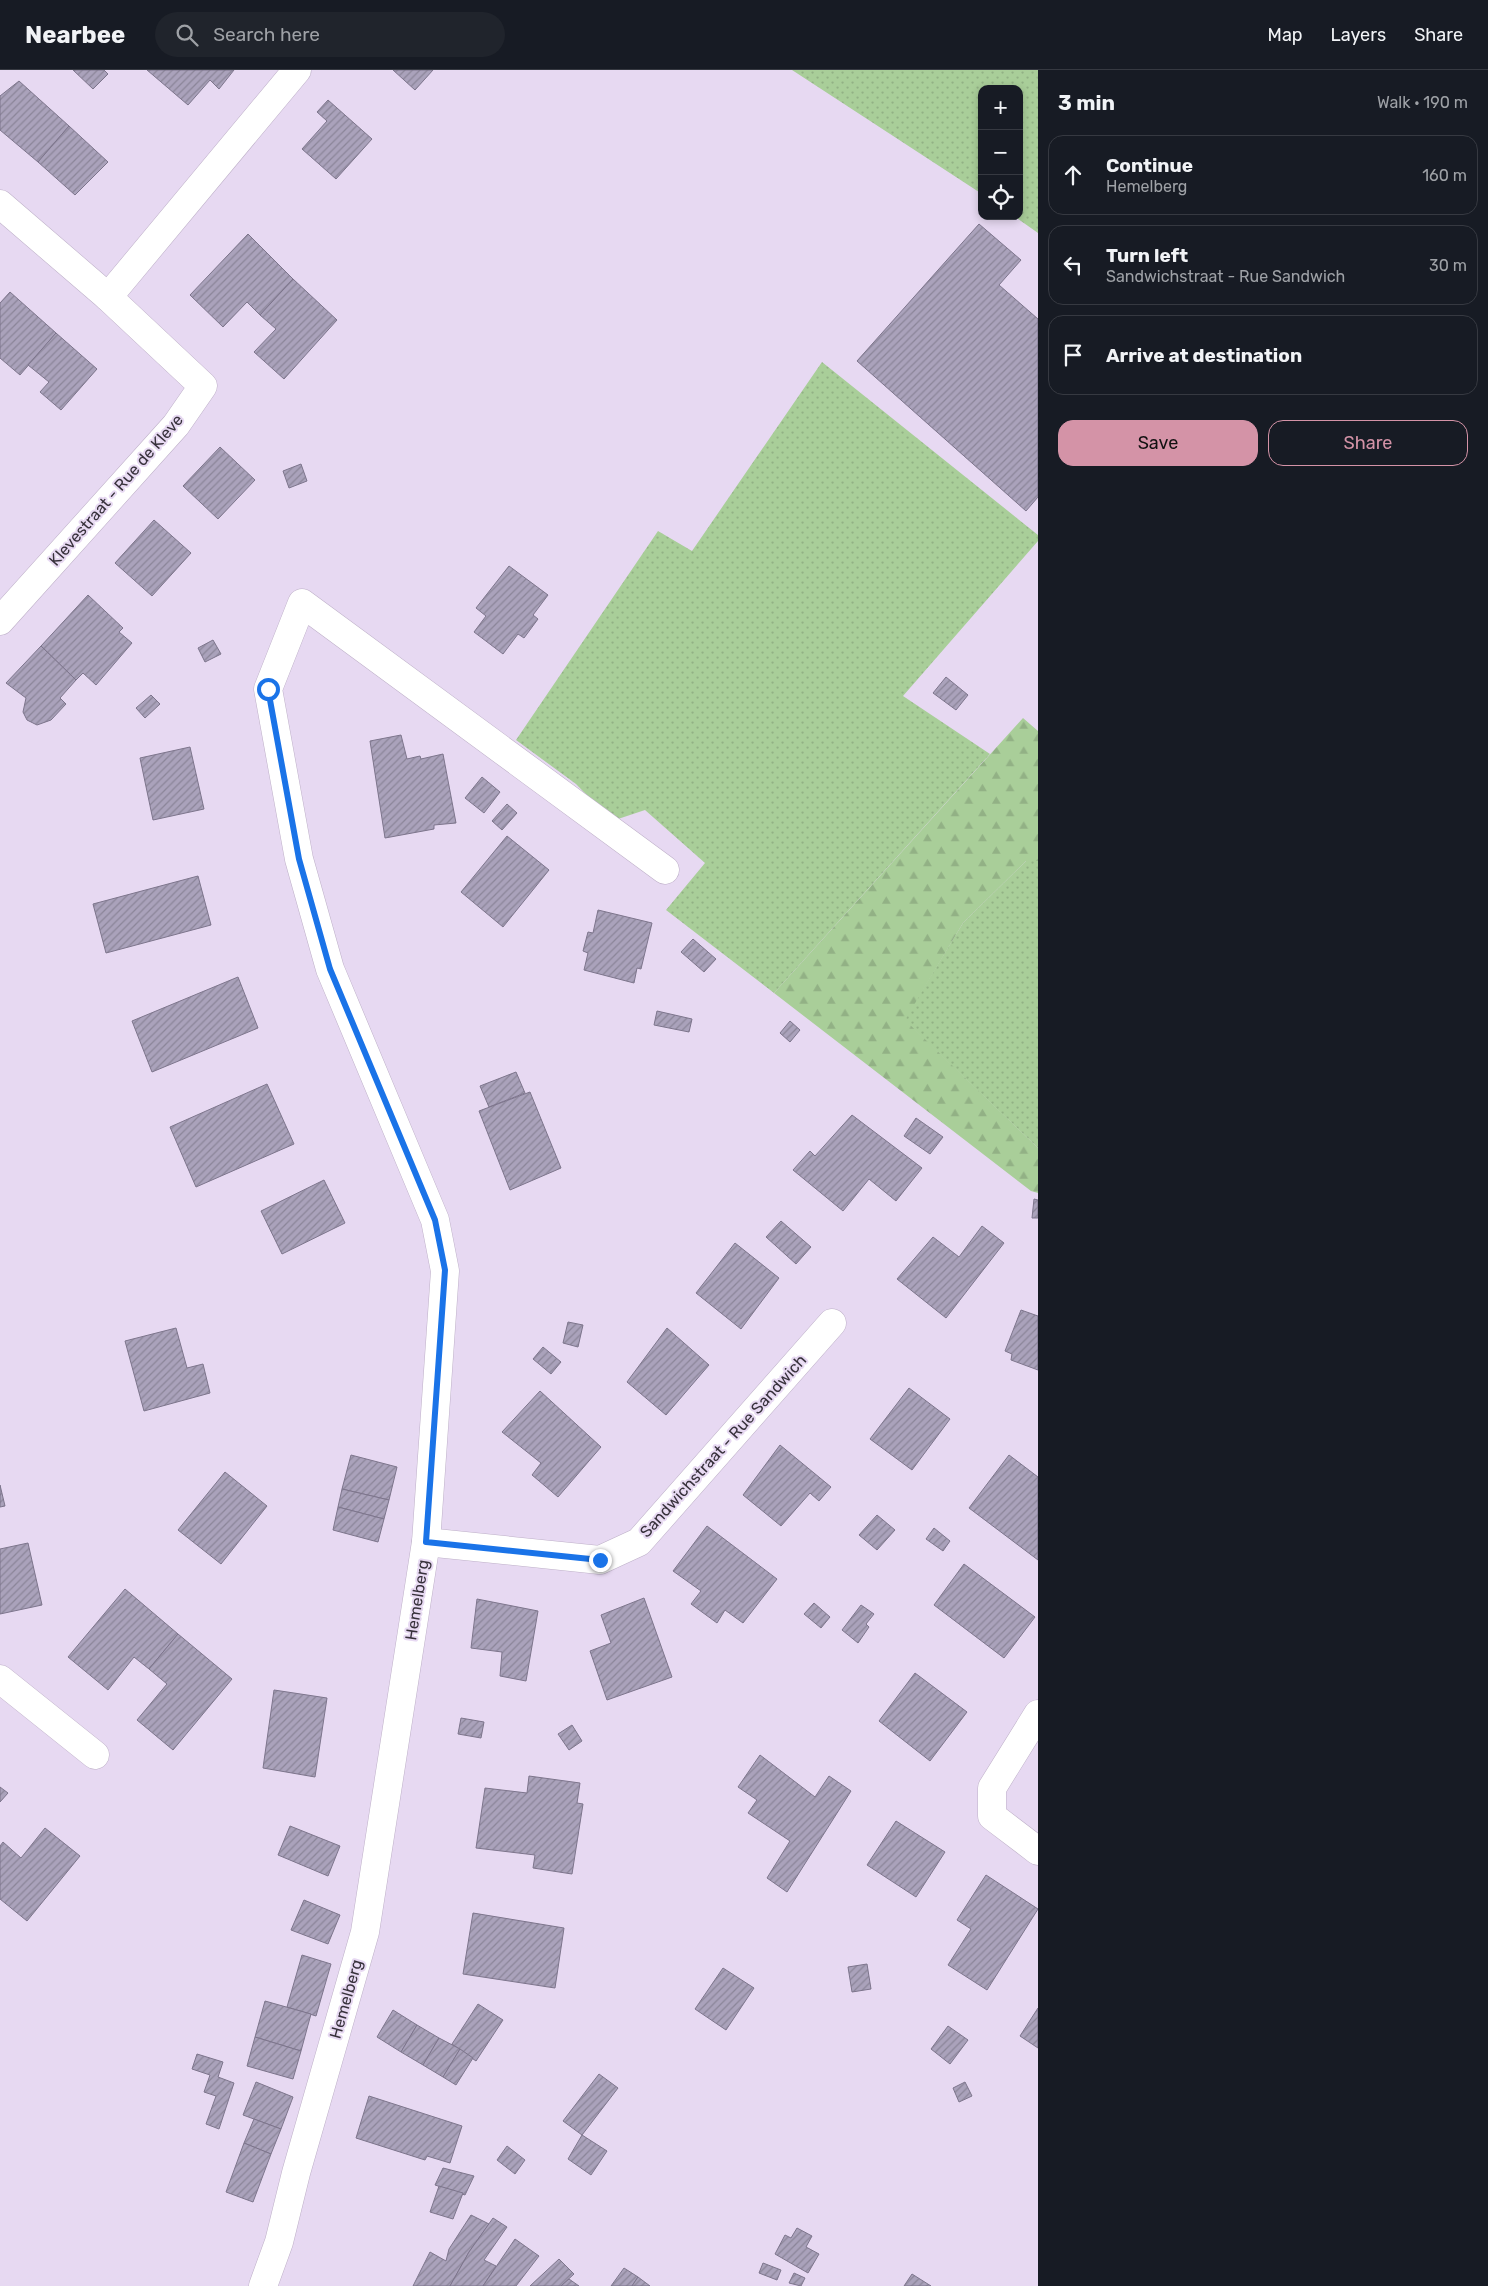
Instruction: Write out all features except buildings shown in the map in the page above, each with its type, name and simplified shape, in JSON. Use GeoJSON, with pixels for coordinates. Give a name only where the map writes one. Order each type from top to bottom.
{"type":"FeatureCollection","features":[{"type":"Feature","properties":{"kind":"street"},"geometry":{"type":"LineString","coordinates":[[108,297],[298,70]]}},
{"type":"Feature","properties":{"kind":"street","name":"Klevestraat - Rue de Kleve"},"geometry":{"type":"LineString","coordinates":[[0,204],[108,297],[203,386],[176,425],[0,621]]}},
{"type":"Feature","properties":{"kind":"street","name":"Hemelberg"},"geometry":{"type":"LineString","coordinates":[[263,2286],[279,2242],[296,2173],[365,1932],[426,1542],[445,1270],[435,1220],[330,969],[299,859],[268,689],[302,603],[665,870]]}},
{"type":"Feature","properties":{"kind":"street","name":"Sandwichstraat - Rue Sandwich"},"geometry":{"type":"LineString","coordinates":[[426,1542],[600,1560],[639,1542],[832,1323]]}},
{"type":"Feature","properties":{"kind":"street"},"geometry":{"type":"LineString","coordinates":[[0,1679],[94,1755]]}},
{"type":"Feature","properties":{"kind":"street"},"geometry":{"type":"LineString","coordinates":[[1038,1714],[992,1788],[992,1816],[1038,1851]]}},
{"type":"Feature","properties":{"kind":"green space"},"geometry":{"type":"Polygon","coordinates":[[[792,70],[1038,70],[1038,233],[1020,220],[1023,220],[1023,85],[978,85],[978,191],[792,70]]]}},
{"type":"Feature","properties":{"kind":"green space"},"geometry":{"type":"Polygon","coordinates":[[[822,362],[1038,535],[1038,541],[903,696],[990,754],[774,993],[666,910],[705,863],[645,810],[612,821],[576,784],[516,740],[658,531],[692,551],[822,362]]]}},
{"type":"Feature","properties":{"kind":"green space"},"geometry":{"type":"Polygon","coordinates":[[[1023,718],[1038,731],[1038,861],[1026,861],[963,923],[905,1020],[1038,1148],[1038,1193],[1031,1191],[774,993],[1023,718]]]}},
{"type":"Feature","properties":{"kind":"green space"},"geometry":{"type":"Polygon","coordinates":[[[1026,861],[1038,861],[1038,1148],[904,1020],[963,923],[1026,861]]]}},
{"type":"Feature","properties":{"kind":"route"},"geometry":{"type":"LineString","coordinates":[[268,689],[299,859],[330,969],[435,1220],[445,1270],[426,1542],[600,1560]]}}]}
